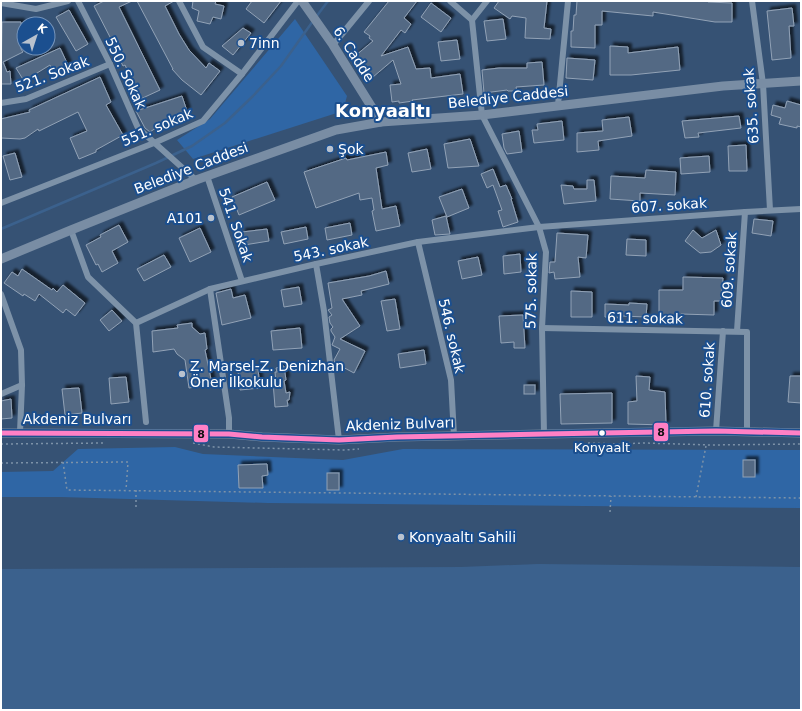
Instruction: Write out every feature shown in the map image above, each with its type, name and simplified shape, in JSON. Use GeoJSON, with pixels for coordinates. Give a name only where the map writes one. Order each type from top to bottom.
{"type":"FeatureCollection","features":[{"type":"Feature","properties":{"kind":"main road","name":"6. Cadde"},"geometry":{"type":"LineString","coordinates":[[302,1],[333,45],[381,122]]}},
{"type":"Feature","properties":{"kind":"main road","name":"Belediye Caddesi"},"geometry":{"type":"LineString","coordinates":[[1,259],[196,180],[336,130],[381,122],[482,115],[723,86],[801,81]]}},
{"type":"Feature","properties":{"kind":"main road","name":"Akdeniz Bulvarı"},"geometry":{"type":"LineString","coordinates":[[1,433],[146,432],[229,434],[338,440],[454,436],[716,431],[747,433],[801,432]]}},
{"type":"Feature","properties":{"kind":"street"},"geometry":{"type":"LineString","coordinates":[[1,3],[36,9],[68,1]]}},
{"type":"Feature","properties":{"kind":"street","name":"550. Sokak"},"geometry":{"type":"LineString","coordinates":[[78,1],[110,64],[138,128],[196,180]]}},
{"type":"Feature","properties":{"kind":"street"},"geometry":{"type":"LineString","coordinates":[[179,1],[203,47],[242,74]]}},
{"type":"Feature","properties":{"kind":"street","name":"551. sokak"},"geometry":{"type":"LineString","coordinates":[[1,203],[154,143],[203,121],[242,74],[298,1]]}},
{"type":"Feature","properties":{"kind":"street"},"geometry":{"type":"LineString","coordinates":[[333,45],[369,1]]}},
{"type":"Feature","properties":{"kind":"street"},"geometry":{"type":"LineString","coordinates":[[450,1],[472,20],[482,115]]}},
{"type":"Feature","properties":{"kind":"street"},"geometry":{"type":"LineString","coordinates":[[472,20],[487,1]]}},
{"type":"Feature","properties":{"kind":"street"},"geometry":{"type":"LineString","coordinates":[[558,105],[568,1]]}},
{"type":"Feature","properties":{"kind":"street","name":"635. sokak"},"geometry":{"type":"LineString","coordinates":[[752,1],[763,84],[770,210]]}},
{"type":"Feature","properties":{"kind":"street","name":"521. Sokak"},"geometry":{"type":"LineString","coordinates":[[1,104],[26,99],[110,64]]}},
{"type":"Feature","properties":{"kind":"street","name":"575. sokak"},"geometry":{"type":"LineString","coordinates":[[482,115],[539,227],[546,252],[542,328],[544,434]]}},
{"type":"Feature","properties":{"kind":"street","name":"541. Sokak"},"geometry":{"type":"LineString","coordinates":[[207,176],[242,281]]}},
{"type":"Feature","properties":{"kind":"street","name":"607. sokak"},"geometry":{"type":"LineString","coordinates":[[539,227],[801,209]]}},
{"type":"Feature","properties":{"kind":"street","name":"609. sokak"},"geometry":{"type":"LineString","coordinates":[[737,331],[745,212]]}},
{"type":"Feature","properties":{"kind":"street","name":"543. sokak"},"geometry":{"type":"LineString","coordinates":[[136,323],[210,288],[418,242],[539,227]]}},
{"type":"Feature","properties":{"kind":"street"},"geometry":{"type":"LineString","coordinates":[[71,230],[88,277],[136,323],[146,422]]}},
{"type":"Feature","properties":{"kind":"street","name":"546. sokak"},"geometry":{"type":"LineString","coordinates":[[418,242],[451,380],[454,436]]}},
{"type":"Feature","properties":{"kind":"street"},"geometry":{"type":"LineString","coordinates":[[316,264],[324,311],[338,440]]}},
{"type":"Feature","properties":{"kind":"street"},"geometry":{"type":"LineString","coordinates":[[210,288],[229,418],[229,434]]}},
{"type":"Feature","properties":{"kind":"street"},"geometry":{"type":"LineString","coordinates":[[1,294],[21,350],[22,385],[20,432]]}},
{"type":"Feature","properties":{"kind":"street","name":"611. sokak"},"geometry":{"type":"LineString","coordinates":[[542,328],[747,332],[747,433]]}},
{"type":"Feature","properties":{"kind":"street","name":"610. sokak"},"geometry":{"type":"LineString","coordinates":[[716,431],[722,331]]}},
{"type":"Feature","properties":{"kind":"street"},"geometry":{"type":"LineString","coordinates":[[1,394],[22,385]]}},
{"type":"Feature","properties":{"kind":"path"},"geometry":{"type":"LineString","coordinates":[[696,497],[706,445]]}},
{"type":"Feature","properties":{"kind":"path"},"geometry":{"type":"LineString","coordinates":[[63,462],[67,490],[801,498]]}},
{"type":"Feature","properties":{"kind":"path"},"geometry":{"type":"LineString","coordinates":[[1,463],[128,462],[126,490]]}},
{"type":"Feature","properties":{"kind":"path"},"geometry":{"type":"LineString","coordinates":[[136,490],[136,506]]}},
{"type":"Feature","properties":{"kind":"path"},"geometry":{"type":"LineString","coordinates":[[610,512],[611,496]]}},
{"type":"Feature","properties":{"kind":"shaded area"},"geometry":{"type":"Polygon","coordinates":[[[295,19],[347,96],[343,111],[193,159],[177,140],[210,119],[295,19]]]}},
{"type":"Feature","properties":{"kind":"shaded area"},"geometry":{"type":"Polygon","coordinates":[[[175,447],[203,454],[343,460],[403,449],[801,450],[801,508],[268,503],[61,497],[1,497],[1,472],[53,471],[78,449],[175,447]]]}},
{"type":"Feature","properties":{"kind":"shaded area"},"geometry":{"type":"Polygon","coordinates":[[[538,564],[801,567],[801,710],[1,710],[1,569],[461,567],[538,564]]]}},
{"type":"Feature","properties":{"kind":"building"},"geometry":{"type":"Polygon","coordinates":[[[104,1],[132,1],[119,7],[160,90],[134,102],[127,88],[134,85],[125,65],[123,66],[94,6],[104,1]]]}},
{"type":"Feature","properties":{"kind":"building"},"geometry":{"type":"Polygon","coordinates":[[[137,1],[174,1],[165,6],[189,50],[206,68],[209,63],[220,71],[201,95],[182,80],[172,69],[137,1]]]}},
{"type":"Feature","properties":{"kind":"building"},"geometry":{"type":"Polygon","coordinates":[[[193,1],[216,1],[215,4],[224,6],[221,19],[213,17],[210,24],[197,21],[199,11],[192,8],[193,1]]]}},
{"type":"Feature","properties":{"kind":"building"},"geometry":{"type":"Polygon","coordinates":[[[252,1],[281,1],[264,23],[246,9],[252,1]]]}},
{"type":"Feature","properties":{"kind":"building"},"geometry":{"type":"Polygon","coordinates":[[[389,1],[417,1],[404,18],[411,24],[405,33],[401,30],[381,56],[408,47],[416,69],[430,68],[431,78],[460,74],[463,94],[399,103],[399,101],[392,102],[390,85],[401,84],[393,60],[373,77],[368,72],[367,73],[358,62],[360,61],[355,56],[373,41],[369,38],[370,36],[364,32],[389,1]]]}},
{"type":"Feature","properties":{"kind":"building"},"geometry":{"type":"Polygon","coordinates":[[[499,1],[547,1],[544,28],[551,29],[550,39],[525,38],[526,18],[512,16],[510,19],[494,8],[499,1]]]}},
{"type":"Feature","properties":{"kind":"building"},"geometry":{"type":"Polygon","coordinates":[[[577,1],[708,1],[732,3],[732,22],[715,22],[653,12],[653,16],[602,11],[602,25],[595,25],[595,48],[571,47],[571,31],[573,31],[577,1]]]}},
{"type":"Feature","properties":{"kind":"building"},"geometry":{"type":"Polygon","coordinates":[[[431,3],[451,18],[441,32],[421,17],[431,3]]]}},
{"type":"Feature","properties":{"kind":"building"},"geometry":{"type":"Polygon","coordinates":[[[792,8],[794,26],[789,26],[791,58],[772,60],[767,11],[792,8]]]}},
{"type":"Feature","properties":{"kind":"building"},"geometry":{"type":"Polygon","coordinates":[[[69,10],[88,44],[76,51],[56,17],[69,10]]]}},
{"type":"Feature","properties":{"kind":"building"},"geometry":{"type":"Polygon","coordinates":[[[503,19],[506,39],[487,41],[484,21],[503,19]]]}},
{"type":"Feature","properties":{"kind":"building"},"geometry":{"type":"Polygon","coordinates":[[[2,22],[16,22],[16,56],[3,62],[7,72],[10,71],[11,84],[1,84],[2,22]]]}},
{"type":"Feature","properties":{"kind":"building"},"geometry":{"type":"Polygon","coordinates":[[[243,28],[251,33],[233,55],[222,46],[243,28]]]}},
{"type":"Feature","properties":{"kind":"building"},"geometry":{"type":"Polygon","coordinates":[[[457,40],[460,59],[441,61],[438,42],[457,40]]]}},
{"type":"Feature","properties":{"kind":"building"},"geometry":{"type":"Polygon","coordinates":[[[610,46],[628,47],[628,53],[678,47],[680,70],[631,75],[610,75],[610,46]]]}},
{"type":"Feature","properties":{"kind":"building"},"geometry":{"type":"Polygon","coordinates":[[[60,48],[68,65],[53,72],[50,65],[24,81],[16,68],[42,56],[56,56],[56,50],[60,48]]]}},
{"type":"Feature","properties":{"kind":"building"},"geometry":{"type":"Polygon","coordinates":[[[567,58],[595,60],[593,80],[566,78],[567,58]]]}},
{"type":"Feature","properties":{"kind":"building"},"geometry":{"type":"Polygon","coordinates":[[[542,62],[544,85],[516,87],[517,91],[507,90],[484,93],[482,70],[499,68],[527,68],[527,63],[542,62]]]}},
{"type":"Feature","properties":{"kind":"building"},"geometry":{"type":"Polygon","coordinates":[[[100,77],[111,102],[106,105],[123,135],[96,150],[96,152],[79,159],[70,138],[87,131],[78,112],[39,131],[38,129],[25,138],[1,138],[1,119],[30,112],[29,110],[100,77]]]}},
{"type":"Feature","properties":{"kind":"building"},"geometry":{"type":"Polygon","coordinates":[[[182,96],[187,111],[166,121],[150,132],[145,128],[136,111],[182,96]]]}},
{"type":"Feature","properties":{"kind":"building"},"geometry":{"type":"Polygon","coordinates":[[[787,101],[801,105],[801,127],[797,126],[797,128],[779,124],[781,118],[771,115],[773,105],[785,108],[787,101]]]}},
{"type":"Feature","properties":{"kind":"building"},"geometry":{"type":"Polygon","coordinates":[[[739,116],[741,128],[698,133],[699,137],[685,138],[682,121],[739,116]]]}},
{"type":"Feature","properties":{"kind":"building"},"geometry":{"type":"Polygon","coordinates":[[[629,117],[632,136],[598,141],[599,150],[577,152],[577,133],[603,131],[602,120],[629,117]]]}},
{"type":"Feature","properties":{"kind":"building"},"geometry":{"type":"Polygon","coordinates":[[[562,121],[564,140],[534,143],[532,130],[538,130],[537,124],[562,121]]]}},
{"type":"Feature","properties":{"kind":"building"},"geometry":{"type":"Polygon","coordinates":[[[519,131],[522,152],[507,154],[504,148],[502,134],[519,131]]]}},
{"type":"Feature","properties":{"kind":"building"},"geometry":{"type":"Polygon","coordinates":[[[470,139],[479,166],[448,168],[444,144],[470,139]]]}},
{"type":"Feature","properties":{"kind":"building"},"geometry":{"type":"Polygon","coordinates":[[[746,145],[747,171],[729,171],[728,146],[746,145]]]}},
{"type":"Feature","properties":{"kind":"building"},"geometry":{"type":"Polygon","coordinates":[[[427,149],[431,169],[412,172],[408,153],[427,149]]]}},
{"type":"Feature","properties":{"kind":"building"},"geometry":{"type":"Polygon","coordinates":[[[386,152],[388,165],[376,168],[382,209],[396,206],[400,226],[376,231],[372,211],[374,210],[372,198],[360,200],[359,193],[316,208],[304,172],[346,158],[347,160],[386,152]]]}},
{"type":"Feature","properties":{"kind":"building"},"geometry":{"type":"Polygon","coordinates":[[[15,153],[22,177],[10,180],[3,156],[15,153]]]}},
{"type":"Feature","properties":{"kind":"building"},"geometry":{"type":"Polygon","coordinates":[[[709,156],[710,172],[681,174],[680,158],[709,156]]]}},
{"type":"Feature","properties":{"kind":"building"},"geometry":{"type":"Polygon","coordinates":[[[493,169],[500,187],[506,185],[512,199],[518,222],[503,227],[498,211],[502,210],[493,185],[487,188],[481,174],[493,169]]]}},
{"type":"Feature","properties":{"kind":"building"},"geometry":{"type":"Polygon","coordinates":[[[646,170],[676,172],[675,195],[640,193],[640,201],[610,199],[611,176],[645,178],[646,170]]]}},
{"type":"Feature","properties":{"kind":"building"},"geometry":{"type":"Polygon","coordinates":[[[587,180],[594,180],[596,201],[564,204],[561,185],[573,186],[574,189],[587,189],[587,180]]]}},
{"type":"Feature","properties":{"kind":"building"},"geometry":{"type":"Polygon","coordinates":[[[267,182],[275,200],[239,215],[232,197],[267,182]]]}},
{"type":"Feature","properties":{"kind":"building"},"geometry":{"type":"Polygon","coordinates":[[[462,189],[469,208],[447,217],[439,197],[462,189]]]}},
{"type":"Feature","properties":{"kind":"building"},"geometry":{"type":"Polygon","coordinates":[[[446,216],[450,234],[435,235],[432,220],[446,216]]]}},
{"type":"Feature","properties":{"kind":"building"},"geometry":{"type":"Polygon","coordinates":[[[754,219],[773,221],[771,236],[752,233],[754,219]]]}},
{"type":"Feature","properties":{"kind":"building"},"geometry":{"type":"Polygon","coordinates":[[[350,223],[352,235],[327,240],[325,228],[350,223]]]}},
{"type":"Feature","properties":{"kind":"building"},"geometry":{"type":"Polygon","coordinates":[[[119,225],[128,242],[112,251],[118,263],[102,272],[98,264],[96,265],[86,245],[101,237],[100,235],[119,225]]]}},
{"type":"Feature","properties":{"kind":"building"},"geometry":{"type":"Polygon","coordinates":[[[306,227],[308,239],[284,244],[281,232],[306,227]]]}},
{"type":"Feature","properties":{"kind":"building"},"geometry":{"type":"Polygon","coordinates":[[[200,228],[211,252],[190,262],[179,238],[200,228]]]}},
{"type":"Feature","properties":{"kind":"building"},"geometry":{"type":"Polygon","coordinates":[[[267,229],[269,241],[244,245],[242,232],[267,229]]]}},
{"type":"Feature","properties":{"kind":"building"},"geometry":{"type":"Polygon","coordinates":[[[693,230],[702,238],[716,230],[721,245],[711,252],[700,253],[685,241],[693,230]]]}},
{"type":"Feature","properties":{"kind":"building"},"geometry":{"type":"Polygon","coordinates":[[[557,233],[588,235],[586,258],[578,257],[580,277],[555,279],[554,272],[549,273],[550,262],[555,262],[557,233]]]}},
{"type":"Feature","properties":{"kind":"building"},"geometry":{"type":"Polygon","coordinates":[[[627,239],[646,240],[646,256],[626,255],[627,239]]]}},
{"type":"Feature","properties":{"kind":"building"},"geometry":{"type":"Polygon","coordinates":[[[520,254],[521,272],[504,274],[503,256],[520,254]]]}},
{"type":"Feature","properties":{"kind":"building"},"geometry":{"type":"Polygon","coordinates":[[[164,255],[171,267],[144,281],[137,269],[164,255]]]}},
{"type":"Feature","properties":{"kind":"building"},"geometry":{"type":"Polygon","coordinates":[[[478,257],[482,275],[462,279],[458,261],[478,257]]]}},
{"type":"Feature","properties":{"kind":"building"},"geometry":{"type":"Polygon","coordinates":[[[22,269],[57,292],[63,285],[85,303],[75,316],[66,309],[63,313],[39,294],[35,301],[24,294],[23,296],[4,283],[12,272],[18,276],[22,269]]]}},
{"type":"Feature","properties":{"kind":"building"},"geometry":{"type":"Polygon","coordinates":[[[386,271],[389,284],[361,291],[362,295],[342,299],[360,326],[340,339],[365,351],[354,373],[335,363],[334,360],[340,349],[332,345],[335,337],[331,331],[333,327],[330,323],[329,317],[332,315],[328,310],[332,308],[328,283],[369,276],[386,271]]]}},
{"type":"Feature","properties":{"kind":"building"},"geometry":{"type":"Polygon","coordinates":[[[683,277],[723,278],[721,301],[714,301],[714,315],[681,314],[681,318],[659,318],[659,290],[683,290],[683,277]]]}},
{"type":"Feature","properties":{"kind":"building"},"geometry":{"type":"Polygon","coordinates":[[[299,287],[302,304],[284,307],[281,290],[299,287]]]}},
{"type":"Feature","properties":{"kind":"building"},"geometry":{"type":"Polygon","coordinates":[[[231,289],[233,298],[245,295],[251,318],[222,325],[216,293],[231,289]]]}},
{"type":"Feature","properties":{"kind":"building"},"geometry":{"type":"Polygon","coordinates":[[[571,291],[592,292],[592,317],[571,317],[571,291]]]}},
{"type":"Feature","properties":{"kind":"building"},"geometry":{"type":"Polygon","coordinates":[[[395,299],[400,329],[387,331],[381,301],[395,299]]]}},
{"type":"Feature","properties":{"kind":"building"},"geometry":{"type":"Polygon","coordinates":[[[629,303],[647,304],[646,317],[605,317],[605,304],[629,305],[629,303]]]}},
{"type":"Feature","properties":{"kind":"building"},"geometry":{"type":"Polygon","coordinates":[[[112,310],[122,321],[109,331],[100,320],[112,310]]]}},
{"type":"Feature","properties":{"kind":"building"},"geometry":{"type":"Polygon","coordinates":[[[523,315],[525,348],[514,348],[514,342],[501,343],[499,316],[523,315]]]}},
{"type":"Feature","properties":{"kind":"building"},"geometry":{"type":"Polygon","coordinates":[[[192,323],[192,327],[200,334],[205,333],[207,349],[205,350],[212,384],[189,388],[185,360],[177,354],[174,349],[153,352],[152,331],[178,328],[177,325],[192,323]]]}},
{"type":"Feature","properties":{"kind":"building"},"geometry":{"type":"Polygon","coordinates":[[[300,328],[302,348],[273,350],[271,331],[300,328]]]}},
{"type":"Feature","properties":{"kind":"building"},"geometry":{"type":"Polygon","coordinates":[[[424,350],[426,364],[400,368],[398,354],[424,350]]]}},
{"type":"Feature","properties":{"kind":"building"},"geometry":{"type":"Polygon","coordinates":[[[284,366],[286,393],[290,392],[289,400],[287,400],[288,406],[275,407],[273,382],[276,382],[275,372],[277,372],[276,368],[284,366]]]}},
{"type":"Feature","properties":{"kind":"building"},"geometry":{"type":"Polygon","coordinates":[[[258,369],[260,388],[240,390],[238,371],[258,369]]]}},
{"type":"Feature","properties":{"kind":"building"},"geometry":{"type":"Polygon","coordinates":[[[636,376],[650,377],[649,390],[665,392],[666,425],[628,424],[628,402],[637,401],[636,376]]]}},
{"type":"Feature","properties":{"kind":"building"},"geometry":{"type":"Polygon","coordinates":[[[790,376],[801,376],[801,403],[788,402],[790,376]]]}},
{"type":"Feature","properties":{"kind":"building"},"geometry":{"type":"Polygon","coordinates":[[[126,377],[129,402],[111,404],[109,378],[126,377]]]}},
{"type":"Feature","properties":{"kind":"building"},"geometry":{"type":"Polygon","coordinates":[[[524,385],[535,385],[535,394],[524,394],[524,385]]]}},
{"type":"Feature","properties":{"kind":"building"},"geometry":{"type":"Polygon","coordinates":[[[79,388],[82,413],[65,415],[62,389],[79,388]]]}},
{"type":"Feature","properties":{"kind":"building"},"geometry":{"type":"Polygon","coordinates":[[[612,393],[612,423],[561,424],[560,394],[612,393]]]}},
{"type":"Feature","properties":{"kind":"building"},"geometry":{"type":"Polygon","coordinates":[[[11,399],[12,418],[1,419],[1,401],[11,399]]]}},
{"type":"Feature","properties":{"kind":"building"},"geometry":{"type":"Polygon","coordinates":[[[743,460],[755,460],[755,477],[743,477],[743,460]]]}},
{"type":"Feature","properties":{"kind":"building"},"geometry":{"type":"Polygon","coordinates":[[[267,464],[268,475],[262,476],[263,488],[239,488],[238,465],[267,464]]]}},
{"type":"Feature","properties":{"kind":"building"},"geometry":{"type":"Polygon","coordinates":[[[327,473],[339,473],[339,490],[327,490],[327,473]]]}},
{"type":"Feature","properties":{"kind":"waterway"},"geometry":{"type":"LineString","coordinates":[[316,17],[328,1]]}},
{"type":"Feature","properties":{"kind":"waterway"},"geometry":{"type":"LineString","coordinates":[[1,229],[156,163],[192,146],[225,123],[253,96],[281,66],[313,21]]}},
{"type":"Feature","properties":{"kind":"transit line","name":"8"},"geometry":{"type":"LineString","coordinates":[[1,433],[229,434],[339,440],[397,437],[716,431],[801,433]]}},
{"type":"Feature","properties":{"kind":"place","name":"7inn"},"geometry":{"type":"Point","coordinates":[241,43]}},
{"type":"Feature","properties":{"kind":"place","name":"Şok"},"geometry":{"type":"Point","coordinates":[330,149]}},
{"type":"Feature","properties":{"kind":"place","name":"A101"},"geometry":{"type":"Point","coordinates":[211,218]}},
{"type":"Feature","properties":{"kind":"place","name":"Z. Marsel-Z. Denizhan Öner İlkokulu"},"geometry":{"type":"Point","coordinates":[182,374]}},
{"type":"Feature","properties":{"kind":"place","name":"Konyaalt"},"geometry":{"type":"Point","coordinates":[602,433]}},
{"type":"Feature","properties":{"kind":"place","name":"Konyaaltı Sahili"},"geometry":{"type":"Point","coordinates":[401,537]}},
{"type":"Feature","properties":{"kind":"district","name":"Konyaaltı"},"geometry":{"type":"Point","coordinates":[383,111]}}]}
